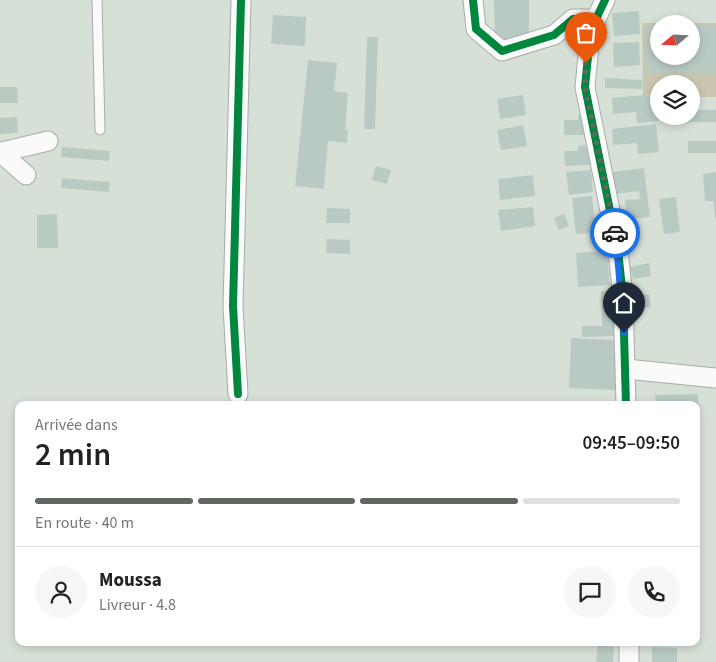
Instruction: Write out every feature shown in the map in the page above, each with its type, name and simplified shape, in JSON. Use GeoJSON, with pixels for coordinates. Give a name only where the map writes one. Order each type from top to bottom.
{"type":"FeatureCollection","features":[{"type":"Feature","properties":{"kind":"street"},"geometry":{"type":"LineString","coordinates":[[238,394],[233,306],[241,0]]}},
{"type":"Feature","properties":{"kind":"street"},"geometry":{"type":"LineString","coordinates":[[473,0],[476,29],[502,51],[554,35],[572,19],[596,19]]}},
{"type":"Feature","properties":{"kind":"street"},"geometry":{"type":"LineString","coordinates":[[605,0],[596,19],[586,63],[585,87],[618,250],[626,369],[626,401]]}},
{"type":"Feature","properties":{"kind":"street"},"geometry":{"type":"LineString","coordinates":[[1,152],[48,141]]}},
{"type":"Feature","properties":{"kind":"street"},"geometry":{"type":"LineString","coordinates":[[1,152],[26,176]]}},
{"type":"Feature","properties":{"kind":"street"},"geometry":{"type":"LineString","coordinates":[[626,369],[716,378]]}},
{"type":"Feature","properties":{"kind":"street"},"geometry":{"type":"LineString","coordinates":[[629,646],[629,662]]}},
{"type":"Feature","properties":{"kind":"lane"},"geometry":{"type":"LineString","coordinates":[[97,0],[100,130]]}},
{"type":"Feature","properties":{"kind":"shaded area"},"geometry":{"type":"Polygon","coordinates":[[[642,23],[650,23],[650,65],[700,65],[700,23],[716,23],[716,97],[700,97],[700,75],[650,75],[650,96],[643,96],[642,23]]]}},
{"type":"Feature","properties":{"kind":"building"},"geometry":{"type":"Polygon","coordinates":[[[494,0],[529,0],[529,40],[495,42],[494,0]]]}},
{"type":"Feature","properties":{"kind":"building"},"geometry":{"type":"Polygon","coordinates":[[[639,11],[640,34],[614,36],[612,13],[639,11]]]}},
{"type":"Feature","properties":{"kind":"building"},"geometry":{"type":"Polygon","coordinates":[[[273,15],[306,17],[305,46],[271,44],[273,15]]]}},
{"type":"Feature","properties":{"kind":"building"},"geometry":{"type":"Polygon","coordinates":[[[645,25],[650,25],[650,65],[700,65],[700,25],[716,25],[716,73],[645,74],[645,25]]]}},
{"type":"Feature","properties":{"kind":"building"},"geometry":{"type":"Polygon","coordinates":[[[367,37],[378,37],[375,129],[364,129],[367,37]]]}},
{"type":"Feature","properties":{"kind":"building"},"geometry":{"type":"Polygon","coordinates":[[[639,42],[640,65],[614,67],[613,43],[639,42]]]}},
{"type":"Feature","properties":{"kind":"building"},"geometry":{"type":"Polygon","coordinates":[[[308,60],[337,63],[334,91],[348,93],[345,130],[348,130],[347,143],[328,141],[324,189],[295,186],[308,60]]]}},
{"type":"Feature","properties":{"kind":"building"},"geometry":{"type":"Polygon","coordinates":[[[605,78],[642,80],[642,89],[605,88],[605,78]]]}},
{"type":"Feature","properties":{"kind":"building"},"geometry":{"type":"Polygon","coordinates":[[[0,87],[17,87],[18,103],[0,103],[0,87]]]}},
{"type":"Feature","properties":{"kind":"building"},"geometry":{"type":"Polygon","coordinates":[[[523,95],[526,115],[500,119],[497,99],[523,95]]]}},
{"type":"Feature","properties":{"kind":"building"},"geometry":{"type":"Polygon","coordinates":[[[650,95],[650,122],[637,123],[636,112],[613,114],[612,98],[650,95]]]}},
{"type":"Feature","properties":{"kind":"building"},"geometry":{"type":"Polygon","coordinates":[[[700,110],[716,110],[716,122],[700,122],[700,110]]]}},
{"type":"Feature","properties":{"kind":"building"},"geometry":{"type":"Polygon","coordinates":[[[590,114],[590,135],[564,135],[564,120],[578,120],[578,115],[590,114]]]}},
{"type":"Feature","properties":{"kind":"building"},"geometry":{"type":"Polygon","coordinates":[[[17,117],[18,133],[0,134],[0,118],[17,117]]]}},
{"type":"Feature","properties":{"kind":"building"},"geometry":{"type":"Polygon","coordinates":[[[523,125],[527,146],[501,150],[497,130],[523,125]]]}},
{"type":"Feature","properties":{"kind":"building"},"geometry":{"type":"Polygon","coordinates":[[[656,125],[659,152],[638,154],[637,143],[613,145],[612,129],[656,125]]]}},
{"type":"Feature","properties":{"kind":"building"},"geometry":{"type":"Polygon","coordinates":[[[688,141],[716,141],[716,153],[688,153],[688,141]]]}},
{"type":"Feature","properties":{"kind":"building"},"geometry":{"type":"Polygon","coordinates":[[[590,145],[590,165],[565,166],[564,151],[578,151],[578,146],[590,145]]]}},
{"type":"Feature","properties":{"kind":"building"},"geometry":{"type":"Polygon","coordinates":[[[62,147],[110,151],[109,161],[61,157],[62,147]]]}},
{"type":"Feature","properties":{"kind":"building"},"geometry":{"type":"Polygon","coordinates":[[[376,166],[391,170],[387,184],[372,180],[376,166]]]}},
{"type":"Feature","properties":{"kind":"building"},"geometry":{"type":"Polygon","coordinates":[[[644,168],[650,217],[627,219],[625,200],[640,199],[639,191],[615,194],[613,172],[644,168]]]}},
{"type":"Feature","properties":{"kind":"building"},"geometry":{"type":"Polygon","coordinates":[[[591,170],[593,192],[569,195],[566,172],[591,170]]]}},
{"type":"Feature","properties":{"kind":"building"},"geometry":{"type":"Polygon","coordinates":[[[716,172],[715,218],[713,201],[705,201],[703,174],[716,172]]]}},
{"type":"Feature","properties":{"kind":"building"},"geometry":{"type":"Polygon","coordinates":[[[533,175],[535,196],[500,200],[498,179],[533,175]]]}},
{"type":"Feature","properties":{"kind":"building"},"geometry":{"type":"Polygon","coordinates":[[[62,178],[110,182],[109,192],[61,188],[62,178]]]}},
{"type":"Feature","properties":{"kind":"building"},"geometry":{"type":"Polygon","coordinates":[[[592,196],[596,232],[576,234],[572,198],[592,196]]]}},
{"type":"Feature","properties":{"kind":"building"},"geometry":{"type":"Polygon","coordinates":[[[676,197],[680,232],[664,234],[659,199],[676,197]]]}},
{"type":"Feature","properties":{"kind":"building"},"geometry":{"type":"Polygon","coordinates":[[[533,207],[535,226],[501,231],[498,210],[533,207]]]}},
{"type":"Feature","properties":{"kind":"building"},"geometry":{"type":"Polygon","coordinates":[[[327,208],[350,209],[350,223],[326,223],[327,208]]]}},
{"type":"Feature","properties":{"kind":"building"},"geometry":{"type":"Polygon","coordinates":[[[57,214],[58,248],[37,248],[37,215],[57,214]]]}},
{"type":"Feature","properties":{"kind":"building"},"geometry":{"type":"Polygon","coordinates":[[[564,214],[569,226],[559,230],[554,218],[564,214]]]}},
{"type":"Feature","properties":{"kind":"building"},"geometry":{"type":"Polygon","coordinates":[[[327,239],[350,240],[350,254],[326,253],[327,239]]]}},
{"type":"Feature","properties":{"kind":"building"},"geometry":{"type":"Polygon","coordinates":[[[607,251],[610,285],[578,287],[576,253],[607,251]]]}},
{"type":"Feature","properties":{"kind":"building"},"geometry":{"type":"Polygon","coordinates":[[[649,263],[651,276],[633,279],[630,267],[649,263]]]}},
{"type":"Feature","properties":{"kind":"building"},"geometry":{"type":"Polygon","coordinates":[[[601,291],[616,291],[617,336],[582,337],[582,326],[602,326],[601,291]]]}},
{"type":"Feature","properties":{"kind":"building"},"geometry":{"type":"Polygon","coordinates":[[[649,294],[651,307],[633,310],[631,298],[649,294]]]}},
{"type":"Feature","properties":{"kind":"building"},"geometry":{"type":"Polygon","coordinates":[[[571,338],[617,340],[615,390],[569,388],[571,338]]]}},
{"type":"Feature","properties":{"kind":"building"},"geometry":{"type":"Polygon","coordinates":[[[698,394],[698,401],[656,401],[655,395],[698,394]]]}},
{"type":"Feature","properties":{"kind":"building"},"geometry":{"type":"Polygon","coordinates":[[[598,646],[614,647],[613,662],[596,662],[598,646]]]}},
{"type":"Feature","properties":{"kind":"building"},"geometry":{"type":"Polygon","coordinates":[[[652,647],[677,648],[677,662],[652,662],[652,647]]]}},
{"type":"Feature","properties":{"kind":"cycle path"},"geometry":{"type":"LineString","coordinates":[[238,394],[233,306],[241,0]]}},
{"type":"Feature","properties":{"kind":"cycle path"},"geometry":{"type":"LineString","coordinates":[[473,0],[476,29],[502,51],[554,35],[573,19],[596,19]]}},
{"type":"Feature","properties":{"kind":"cycle path"},"geometry":{"type":"LineString","coordinates":[[605,0],[596,19],[589,46],[585,87],[618,250],[623,298],[626,401]]}},
{"type":"Feature","properties":{"kind":"way so far"},"geometry":{"type":"LineString","coordinates":[[586,63],[585,87],[615,233]]}},
{"type":"Feature","properties":{"kind":"route"},"geometry":{"type":"LineString","coordinates":[[615,233],[623,298],[624,333]]}}]}
